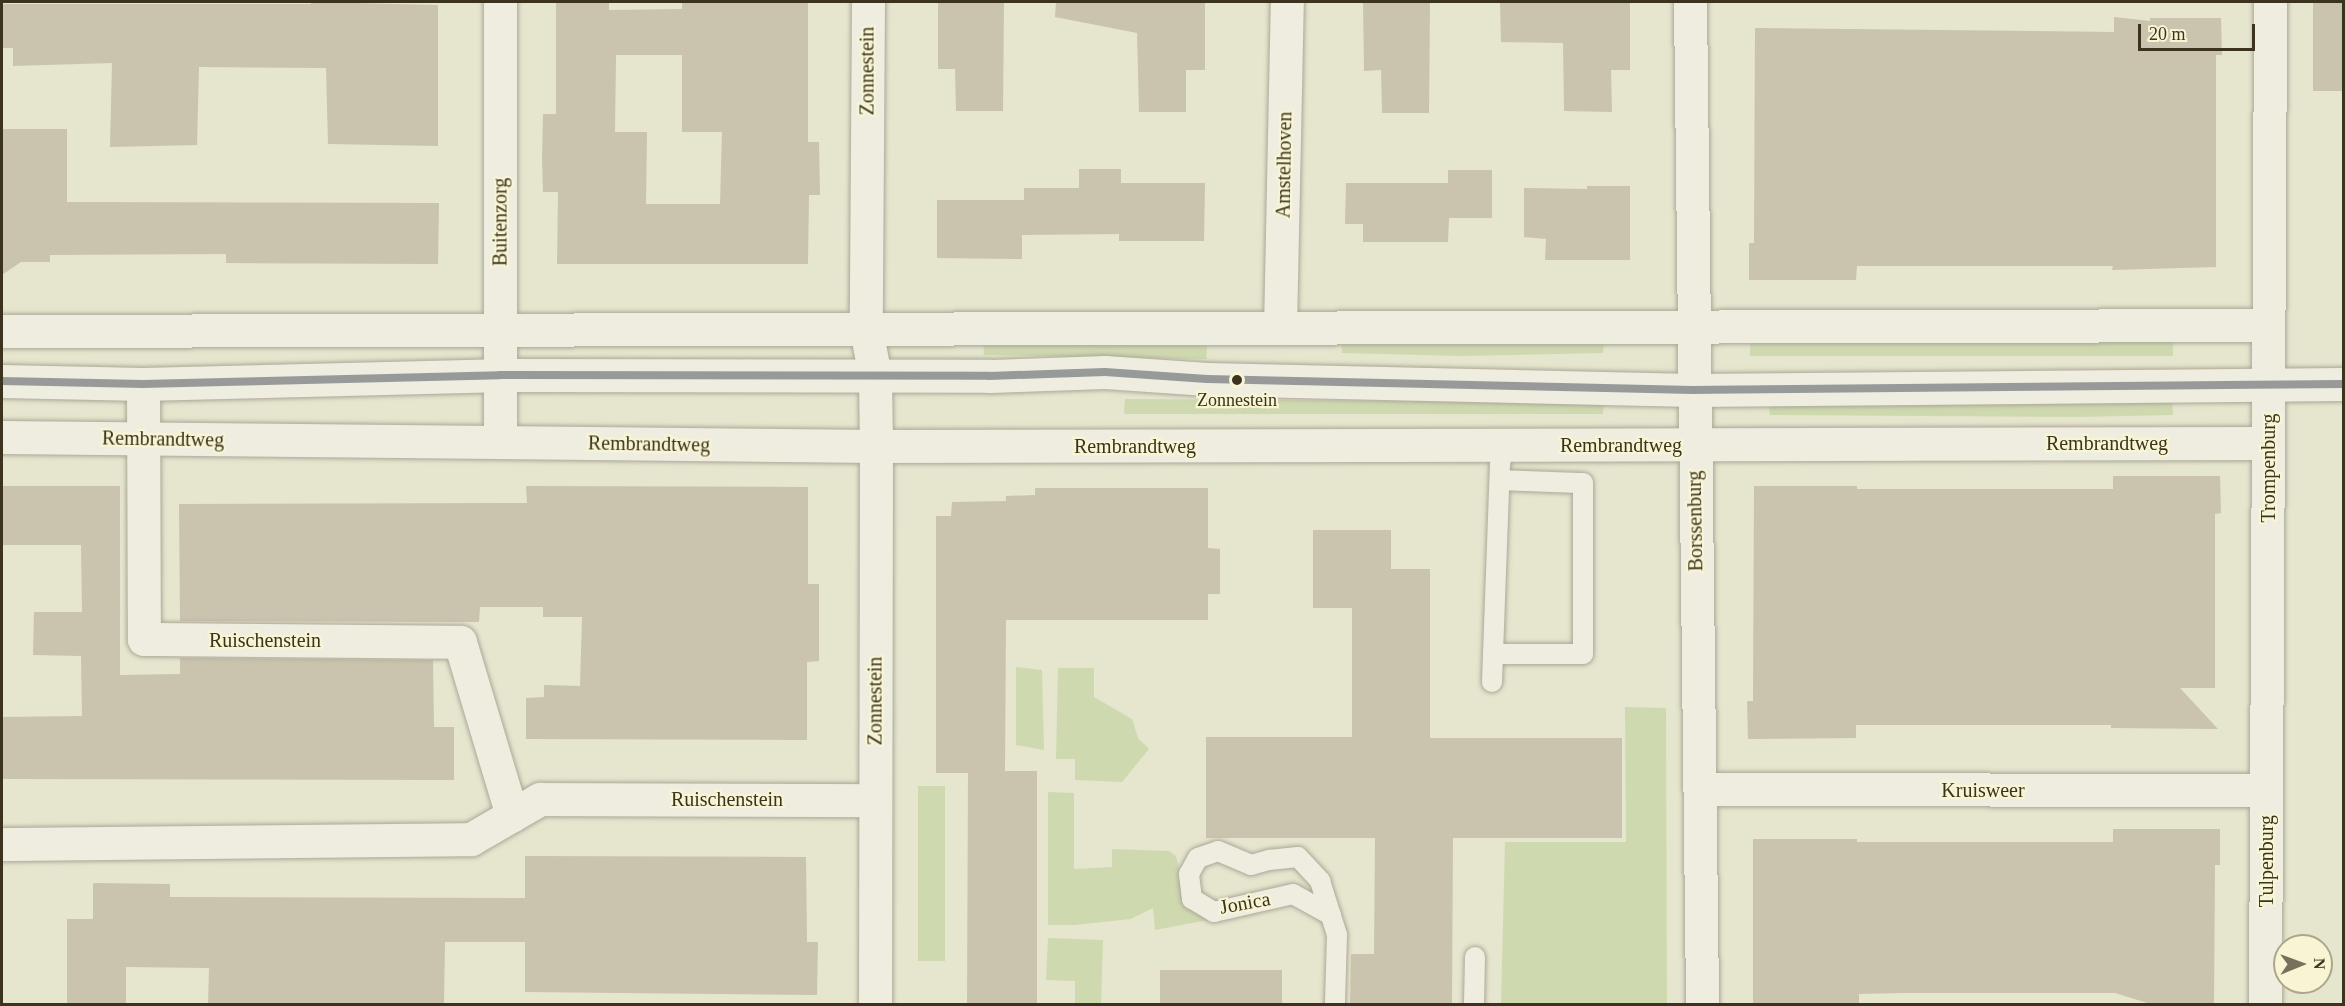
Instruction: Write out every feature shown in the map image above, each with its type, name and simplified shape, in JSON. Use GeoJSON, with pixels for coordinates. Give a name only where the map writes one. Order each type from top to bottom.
{"type":"FeatureCollection","features":[{"type":"Feature","properties":{"kind":"street","name":"Buitenzorg"},"geometry":{"type":"LineString","coordinates":[[500,2],[500,442]]}},
{"type":"Feature","properties":{"kind":"street","name":"Zonnestein"},"geometry":{"type":"LineString","coordinates":[[868,2],[866,329],[875,376],[876,446],[875,1005]]}},
{"type":"Feature","properties":{"kind":"street","name":"Amstelhoven"},"geometry":{"type":"LineString","coordinates":[[1280,328],[1287,2]]}},
{"type":"Feature","properties":{"kind":"street","name":"Borssenburg"},"geometry":{"type":"LineString","coordinates":[[1690,2],[1692,326],[1701,789],[1702,1005]]}},
{"type":"Feature","properties":{"kind":"street","name":"Trompenburg"},"geometry":{"type":"LineString","coordinates":[[2266,790],[2270,2]]}},
{"type":"Feature","properties":{"kind":"street"},"geometry":{"type":"LineString","coordinates":[[2,331],[2268,325]]}},
{"type":"Feature","properties":{"kind":"street"},"geometry":{"type":"LineString","coordinates":[[2,381],[143,384],[500,375],[989,376],[1105,372],[1207,379],[1693,390],[2343,384]]}},
{"type":"Feature","properties":{"kind":"street","name":"Ruischenstein"},"geometry":{"type":"LineString","coordinates":[[143,384],[144,639],[460,642],[512,815]]}},
{"type":"Feature","properties":{"kind":"street","name":"Rembrandtweg"},"geometry":{"type":"LineString","coordinates":[[2,437],[876,446],[2268,443]]}},
{"type":"Feature","properties":{"kind":"street","name":"Kruisweer"},"geometry":{"type":"LineString","coordinates":[[1701,789],[2266,790]]}},
{"type":"Feature","properties":{"kind":"street","name":"Tulpenburg"},"geometry":{"type":"LineString","coordinates":[[2265,1005],[2266,790]]}},
{"type":"Feature","properties":{"kind":"street","name":"Ruischenstein"},"geometry":{"type":"LineString","coordinates":[[2,844],[471,839],[540,798],[875,800]]}},
{"type":"Feature","properties":{"kind":"lane"},"geometry":{"type":"LineString","coordinates":[[1492,682],[1503,445]]}},
{"type":"Feature","properties":{"kind":"lane"},"geometry":{"type":"LineString","coordinates":[[1493,654],[1583,654],[1583,483],[1500,480]]}},
{"type":"Feature","properties":{"kind":"lane","name":"Jonica"},"geometry":{"type":"LineString","coordinates":[[1330,915],[1293,894],[1214,912],[1192,898],[1189,874],[1198,858],[1218,851],[1251,865],[1269,860],[1298,857],[1320,881],[1337,935],[1335,1005]]}},
{"type":"Feature","properties":{"kind":"lane"},"geometry":{"type":"LineString","coordinates":[[1474,1005],[1475,957]]}},
{"type":"Feature","properties":{"kind":"green space"},"geometry":{"type":"Polygon","coordinates":[[[1750,338],[2173,338],[2173,356],[1750,356],[1750,338]]]}},
{"type":"Feature","properties":{"kind":"green space"},"geometry":{"type":"Polygon","coordinates":[[[984,339],[1207,343],[1207,359],[984,355],[984,339]]]}},
{"type":"Feature","properties":{"kind":"green space"},"geometry":{"type":"Polygon","coordinates":[[[1604,339],[1603,353],[1461,356],[1342,353],[1341,340],[1604,339]]]}},
{"type":"Feature","properties":{"kind":"green space"},"geometry":{"type":"Polygon","coordinates":[[[1125,399],[1604,402],[1603,414],[1124,414],[1125,399]]]}},
{"type":"Feature","properties":{"kind":"green space"},"geometry":{"type":"Polygon","coordinates":[[[2172,399],[2173,415],[2078,417],[1770,415],[1768,401],[2172,399]]]}},
{"type":"Feature","properties":{"kind":"green space"},"geometry":{"type":"Polygon","coordinates":[[[1016,667],[1042,670],[1044,750],[1016,745],[1016,667]]]}},
{"type":"Feature","properties":{"kind":"green space"},"geometry":{"type":"Polygon","coordinates":[[[1058,668],[1094,668],[1094,697],[1132,719],[1138,738],[1149,749],[1122,782],[1075,780],[1075,759],[1056,759],[1058,668]]]}},
{"type":"Feature","properties":{"kind":"green space"},"geometry":{"type":"Polygon","coordinates":[[[1625,707],[1666,708],[1667,1004],[1501,1004],[1505,842],[1626,842],[1625,707]]]}},
{"type":"Feature","properties":{"kind":"green space"},"geometry":{"type":"Polygon","coordinates":[[[918,786],[945,786],[945,961],[918,961],[918,786]]]}},
{"type":"Feature","properties":{"kind":"green space"},"geometry":{"type":"Polygon","coordinates":[[[1048,792],[1074,793],[1074,869],[1112,867],[1112,849],[1169,851],[1176,856],[1187,904],[1213,919],[1155,930],[1153,908],[1131,919],[1074,925],[1048,925],[1048,792]]]}},
{"type":"Feature","properties":{"kind":"green space"},"geometry":{"type":"Polygon","coordinates":[[[1048,938],[1103,940],[1101,1004],[1075,1004],[1075,981],[1046,980],[1048,938]]]}},
{"type":"Feature","properties":{"kind":"building"},"geometry":{"type":"Polygon","coordinates":[[[311,2],[438,5],[438,146],[328,144],[326,68],[199,67],[197,145],[110,147],[112,63],[13,66],[13,48],[2,48],[2,4],[311,4],[311,2]]]}},
{"type":"Feature","properties":{"kind":"building"},"geometry":{"type":"Polygon","coordinates":[[[556,2],[609,2],[609,10],[682,9],[682,2],[808,2],[808,142],[819,142],[820,195],[809,195],[808,264],[557,264],[558,192],[543,192],[542,159],[543,114],[556,114],[556,2]],[[616,55],[615,132],[647,132],[646,204],[720,204],[722,132],[682,132],[682,55],[616,55]]]}},
{"type":"Feature","properties":{"kind":"building"},"geometry":{"type":"Polygon","coordinates":[[[938,2],[1004,2],[1003,111],[956,111],[955,69],[938,69],[938,2]]]}},
{"type":"Feature","properties":{"kind":"building"},"geometry":{"type":"Polygon","coordinates":[[[1056,2],[1205,2],[1205,70],[1186,70],[1186,112],[1139,112],[1137,33],[1055,17],[1056,2]]]}},
{"type":"Feature","properties":{"kind":"building"},"geometry":{"type":"Polygon","coordinates":[[[1363,2],[1430,2],[1429,113],[1382,113],[1381,70],[1364,71],[1363,2]]]}},
{"type":"Feature","properties":{"kind":"building"},"geometry":{"type":"Polygon","coordinates":[[[1500,2],[1630,2],[1630,70],[1611,70],[1612,112],[1564,111],[1563,43],[1501,42],[1500,2]]]}},
{"type":"Feature","properties":{"kind":"building"},"geometry":{"type":"Polygon","coordinates":[[[2313,2],[2343,2],[2343,91],[2313,91],[2313,2]]]}},
{"type":"Feature","properties":{"kind":"building"},"geometry":{"type":"Polygon","coordinates":[[[2114,17],[2150,21],[2150,18],[2221,18],[2222,55],[2216,55],[2216,267],[2112,270],[2113,266],[1857,266],[1856,280],[1749,280],[1749,243],[1754,243],[1755,28],[2114,32],[2114,17]]]}},
{"type":"Feature","properties":{"kind":"building"},"geometry":{"type":"Polygon","coordinates":[[[2,129],[67,129],[67,202],[439,203],[438,264],[226,263],[226,254],[50,255],[50,262],[21,262],[2,275],[2,129]]]}},
{"type":"Feature","properties":{"kind":"building"},"geometry":{"type":"Polygon","coordinates":[[[1079,169],[1121,169],[1121,183],[1205,183],[1204,241],[1119,241],[1119,234],[1022,235],[1022,259],[937,258],[937,200],[1024,200],[1024,188],[1079,188],[1079,169]]]}},
{"type":"Feature","properties":{"kind":"building"},"geometry":{"type":"Polygon","coordinates":[[[1448,170],[1492,170],[1492,218],[1449,218],[1448,242],[1363,242],[1363,224],[1345,224],[1346,183],[1448,183],[1448,170]]]}},
{"type":"Feature","properties":{"kind":"building"},"geometry":{"type":"Polygon","coordinates":[[[1587,186],[1630,186],[1630,260],[1545,260],[1546,239],[1524,237],[1524,188],[1587,189],[1587,186]]]}},
{"type":"Feature","properties":{"kind":"building"},"geometry":{"type":"Polygon","coordinates":[[[2113,476],[2220,476],[2221,513],[2215,514],[2215,688],[2180,688],[2218,729],[2111,728],[2111,725],[1856,725],[1856,738],[1748,739],[1747,701],[1753,701],[1754,486],[1857,486],[1857,489],[2113,489],[2113,476]]]}},
{"type":"Feature","properties":{"kind":"building"},"geometry":{"type":"Polygon","coordinates":[[[2,486],[120,486],[120,675],[180,674],[180,658],[433,660],[434,727],[454,727],[454,780],[2,779],[2,717],[82,716],[81,656],[33,655],[34,612],[82,612],[81,545],[2,545],[2,486]]]}},
{"type":"Feature","properties":{"kind":"building"},"geometry":{"type":"Polygon","coordinates":[[[526,486],[808,487],[808,584],[819,584],[819,661],[807,662],[807,740],[526,739],[526,698],[544,697],[544,685],[580,686],[582,617],[543,617],[543,607],[480,607],[479,622],[180,621],[179,504],[527,503],[526,486]]]}},
{"type":"Feature","properties":{"kind":"building"},"geometry":{"type":"Polygon","coordinates":[[[1035,488],[1208,488],[1208,548],[1220,549],[1220,594],[1208,594],[1208,620],[1006,620],[1005,771],[1037,771],[1037,1005],[967,1005],[968,773],[936,773],[936,516],[951,516],[952,502],[1006,501],[1006,496],[1035,495],[1035,488]]]}},
{"type":"Feature","properties":{"kind":"building"},"geometry":{"type":"Polygon","coordinates":[[[1313,530],[1391,530],[1391,569],[1430,569],[1430,738],[1622,738],[1622,838],[1453,838],[1452,1003],[1350,1005],[1351,954],[1374,954],[1375,838],[1206,838],[1206,737],[1352,737],[1352,608],[1313,608],[1313,530]]]}},
{"type":"Feature","properties":{"kind":"building"},"geometry":{"type":"Polygon","coordinates":[[[2113,829],[2220,829],[2220,865],[2215,865],[2214,1005],[2154,1005],[2115,993],[1902,993],[1859,994],[1859,1005],[1753,1005],[1753,839],[1857,839],[1857,842],[2113,842],[2113,829]]]}},
{"type":"Feature","properties":{"kind":"building"},"geometry":{"type":"Polygon","coordinates":[[[525,856],[806,857],[807,942],[818,942],[817,995],[525,992],[525,942],[445,942],[444,1005],[208,1005],[209,968],[126,967],[126,1005],[67,1005],[67,919],[93,919],[93,883],[170,884],[170,897],[525,898],[525,856]]]}},
{"type":"Feature","properties":{"kind":"building"},"geometry":{"type":"Polygon","coordinates":[[[1160,970],[1282,970],[1282,1004],[1160,1004],[1160,970]]]}},
{"type":"Feature","properties":{"kind":"transit line"},"geometry":{"type":"LineString","coordinates":[[2,381],[143,384],[500,375],[989,376],[1105,372],[1207,379],[1693,390],[2344,384]]}},
{"type":"Feature","properties":{"kind":"place","name":"Zonnestein"},"geometry":{"type":"Point","coordinates":[1237,380]}}]}
